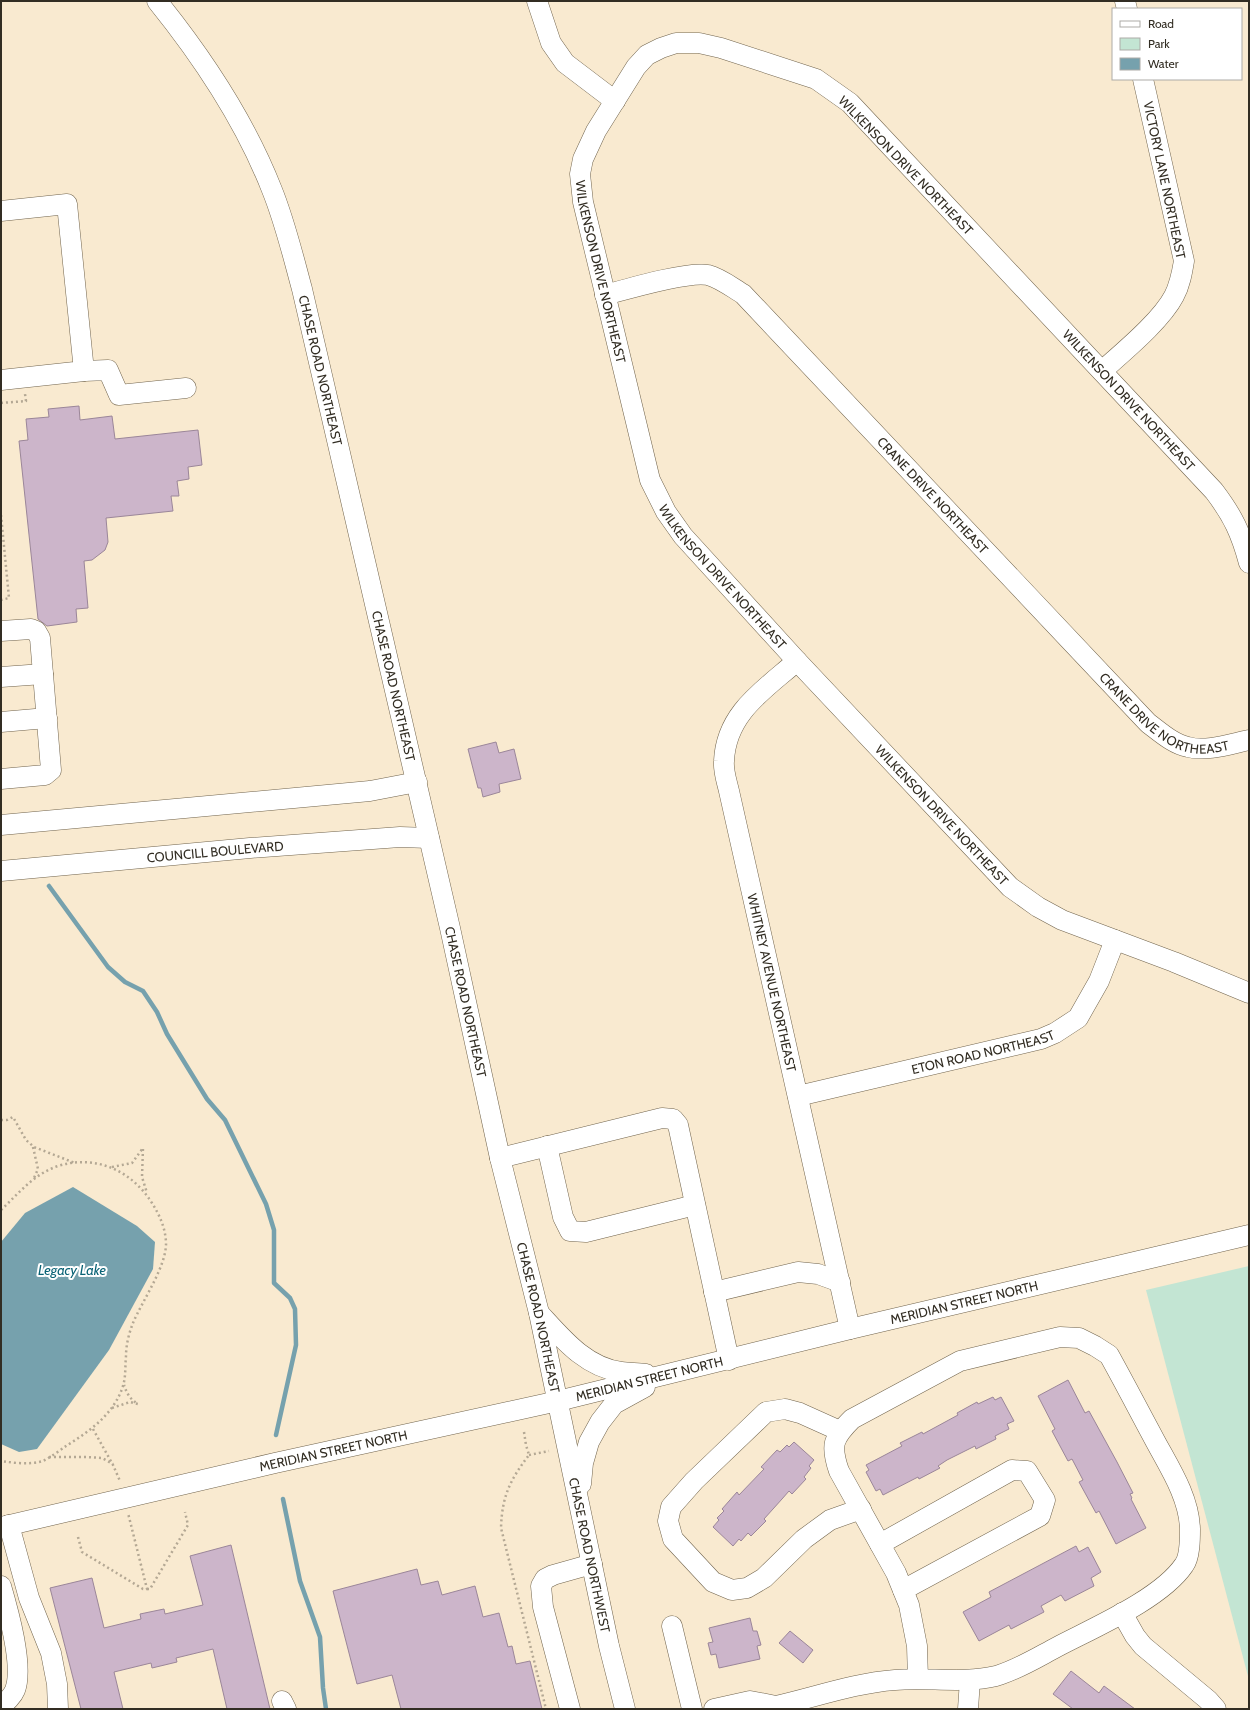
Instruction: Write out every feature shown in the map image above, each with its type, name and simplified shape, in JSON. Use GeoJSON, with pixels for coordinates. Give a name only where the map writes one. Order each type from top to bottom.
{"type":"FeatureCollection","features":[{"type":"Feature","properties":{"kind":"street","name":"CHASE ROAD NORTHEAST"},"geometry":{"type":"LineString","coordinates":[[157,1],[218,84],[261,163],[284,222],[302,289],[417,782],[500,1158],[539,1313],[558,1401]]}},
{"type":"Feature","properties":{"kind":"street"},"geometry":{"type":"LineString","coordinates":[[537,1],[551,42],[565,63],[615,101]]}},
{"type":"Feature","properties":{"kind":"street","name":"WILKENSON DRIVE NORTHEAST"},"geometry":{"type":"LineString","coordinates":[[1249,563],[1240,533],[1229,511],[1214,491],[850,103],[816,80],[721,48],[699,44],[676,43],[647,55],[636,67],[593,138],[583,159],[580,174],[583,202],[650,480],[666,512],[682,536],[797,661],[1010,887],[1062,920],[1249,993]]}},
{"type":"Feature","properties":{"kind":"street","name":"VICTORY LANE NORTHEAST"},"geometry":{"type":"LineString","coordinates":[[1102,371],[1161,314],[1174,297],[1182,276],[1184,261],[1143,80]]}},
{"type":"Feature","properties":{"kind":"street"},"geometry":{"type":"LineString","coordinates":[[1,211],[67,204],[84,371]]}},
{"type":"Feature","properties":{"kind":"street","name":"CRANE DRIVE NORTHEAST"},"geometry":{"type":"LineString","coordinates":[[605,295],[686,276],[708,275],[743,294],[1148,723],[1169,739],[1187,747],[1202,748],[1249,740]]}},
{"type":"Feature","properties":{"kind":"street"},"geometry":{"type":"LineString","coordinates":[[1,380],[84,371],[108,370],[119,395],[186,388]]}},
{"type":"Feature","properties":{"kind":"street"},"geometry":{"type":"LineString","coordinates":[[1,631],[31,629],[36,631],[40,638],[51,770],[46,775],[1,779]]}},
{"type":"Feature","properties":{"kind":"street","name":"WHITNEY AVENUE NORTHEAST"},"geometry":{"type":"LineString","coordinates":[[797,661],[756,696],[738,716],[727,737],[724,762],[729,791],[850,1328]]}},
{"type":"Feature","properties":{"kind":"street"},"geometry":{"type":"LineString","coordinates":[[1,677],[43,674]]}},
{"type":"Feature","properties":{"kind":"street"},"geometry":{"type":"LineString","coordinates":[[1,722],[47,718]]}},
{"type":"Feature","properties":{"kind":"street"},"geometry":{"type":"LineString","coordinates":[[1,825],[370,791],[417,782]]}},
{"type":"Feature","properties":{"kind":"street","name":"COUNCILL BOULEVARD"},"geometry":{"type":"LineString","coordinates":[[1,871],[250,848],[400,837],[430,838]]}},
{"type":"Feature","properties":{"kind":"street","name":"ETON ROAD NORTHEAST"},"geometry":{"type":"LineString","coordinates":[[798,1096],[1042,1039],[1055,1033],[1078,1018],[1099,981],[1115,940]]}},
{"type":"Feature","properties":{"kind":"street"},"geometry":{"type":"LineString","coordinates":[[500,1158],[662,1118],[673,1119],[678,1125],[729,1360]]}},
{"type":"Feature","properties":{"kind":"street"},"geometry":{"type":"LineString","coordinates":[[547,1146],[564,1217],[570,1231],[586,1232],[695,1205]]}},
{"type":"Feature","properties":{"kind":"street","name":"MERIDIAN STREET NORTH"},"geometry":{"type":"LineString","coordinates":[[5,1526],[275,1463],[558,1401],[729,1360],[850,1328],[1249,1235]]}},
{"type":"Feature","properties":{"kind":"street"},"geometry":{"type":"LineString","coordinates":[[714,1292],[798,1272],[818,1274],[840,1282]]}},
{"type":"Feature","properties":{"kind":"street"},"geometry":{"type":"LineString","coordinates":[[539,1313],[575,1351],[594,1364],[620,1372],[666,1375]]}},
{"type":"Feature","properties":{"kind":"street"},"geometry":{"type":"LineString","coordinates":[[714,1709],[750,1701],[774,1708],[806,1704],[823,1693],[871,1682],[918,1679],[970,1680],[997,1675],[1025,1663],[1122,1613],[1158,1590],[1173,1578],[1186,1564],[1190,1528],[1187,1508],[1177,1482],[1109,1355],[1095,1346],[1078,1338],[1060,1337],[960,1361],[852,1419],[840,1431],[836,1439],[833,1454],[839,1471],[896,1573],[909,1605],[914,1624],[917,1646],[918,1679]]}},
{"type":"Feature","properties":{"kind":"street"},"geometry":{"type":"LineString","coordinates":[[580,1502],[582,1463],[589,1442],[600,1422],[614,1404],[666,1375]]}},
{"type":"Feature","properties":{"kind":"street","name":"CHASE ROAD NORTHWEST"},"geometry":{"type":"LineString","coordinates":[[558,1401],[609,1646],[625,1709]]}},
{"type":"Feature","properties":{"kind":"street"},"geometry":{"type":"LineString","coordinates":[[840,1431],[800,1412],[785,1409],[766,1412],[694,1481],[671,1506],[668,1521],[673,1539],[683,1550],[713,1582],[732,1590],[747,1588],[764,1578],[804,1539],[830,1520],[861,1509]]}},
{"type":"Feature","properties":{"kind":"street"},"geometry":{"type":"LineString","coordinates":[[880,1544],[1012,1470],[1027,1471],[1045,1500],[1040,1516],[903,1590]]}},
{"type":"Feature","properties":{"kind":"street"},"geometry":{"type":"LineString","coordinates":[[5,1526],[29,1598],[52,1653],[57,1684],[58,1709]]}},
{"type":"Feature","properties":{"kind":"street"},"geometry":{"type":"LineString","coordinates":[[570,1709],[543,1607],[540,1586],[545,1579],[553,1575],[592,1564]]}},
{"type":"Feature","properties":{"kind":"street"},"geometry":{"type":"LineString","coordinates":[[1,1586],[17,1656],[17,1676],[15,1690],[6,1703],[1,1705]]}},
{"type":"Feature","properties":{"kind":"street"},"geometry":{"type":"LineString","coordinates":[[1122,1613],[1135,1636],[1143,1646],[1208,1700],[1216,1709]]}},
{"type":"Feature","properties":{"kind":"street"},"geometry":{"type":"LineString","coordinates":[[672,1626],[692,1709]]}},
{"type":"Feature","properties":{"kind":"street"},"geometry":{"type":"LineString","coordinates":[[968,1709],[970,1680]]}},
{"type":"Feature","properties":{"kind":"path"},"geometry":{"type":"LineString","coordinates":[[1,515],[9,598],[1,600]]}},
{"type":"Feature","properties":{"kind":"path"},"geometry":{"type":"LineString","coordinates":[[1,1120],[7,1120],[14,1117],[26,1140],[31,1144],[76,1163]]}},
{"type":"Feature","properties":{"kind":"path"},"geometry":{"type":"LineString","coordinates":[[31,1144],[35,1150],[38,1169],[32,1180]]}},
{"type":"Feature","properties":{"kind":"path"},"geometry":{"type":"LineString","coordinates":[[109,1167],[118,1167],[132,1163],[143,1148],[142,1176],[148,1197]]}},
{"type":"Feature","properties":{"kind":"path"},"geometry":{"type":"LineString","coordinates":[[1,1210],[25,1184],[58,1166],[76,1163],[101,1164],[131,1179],[143,1189],[164,1225],[166,1244],[164,1257],[133,1324],[126,1355],[124,1385],[118,1399],[111,1409],[93,1429],[43,1461],[30,1463],[1,1461]]}},
{"type":"Feature","properties":{"kind":"path"},"geometry":{"type":"LineString","coordinates":[[111,1409],[130,1402],[138,1404],[127,1394],[124,1385]]}},
{"type":"Feature","properties":{"kind":"path"},"geometry":{"type":"LineString","coordinates":[[93,1429],[119,1476],[147,1589]]}},
{"type":"Feature","properties":{"kind":"path"},"geometry":{"type":"LineString","coordinates":[[524,1432],[529,1455]]}},
{"type":"Feature","properties":{"kind":"path"},"geometry":{"type":"LineString","coordinates":[[546,1709],[501,1528],[501,1510],[505,1495],[515,1474],[529,1455],[549,1451]]}},
{"type":"Feature","properties":{"kind":"path"},"geometry":{"type":"LineString","coordinates":[[49,1457],[102,1458],[113,1465]]}},
{"type":"Feature","properties":{"kind":"path"},"geometry":{"type":"LineString","coordinates":[[78,1537],[82,1552],[143,1589],[150,1589],[188,1526],[185,1512]]}},
{"type":"Feature","properties":{"kind":"green space"},"geometry":{"type":"Polygon","coordinates":[[[1249,1266],[1249,1680],[1146,1290],[1249,1266]]]}},
{"type":"Feature","properties":{"kind":"water","name":"Legacy Lake"},"geometry":{"type":"Polygon","coordinates":[[[73,1187],[137,1226],[155,1242],[153,1269],[109,1350],[37,1449],[19,1452],[1,1444],[1,1242],[25,1213],[73,1187]]]}},
{"type":"Feature","properties":{"kind":"building"},"geometry":{"type":"Polygon","coordinates":[[[79,406],[80,420],[112,416],[115,439],[198,430],[202,465],[188,467],[189,479],[177,481],[179,496],[171,496],[173,511],[106,518],[108,542],[105,550],[92,560],[84,561],[88,608],[76,609],[77,622],[47,626],[38,619],[19,441],[28,440],[26,419],[49,417],[48,409],[79,406]]]}},
{"type":"Feature","properties":{"kind":"building"},"geometry":{"type":"Polygon","coordinates":[[[496,742],[499,753],[514,749],[521,779],[499,784],[500,792],[483,797],[481,788],[478,788],[468,749],[496,742]]]}},
{"type":"Feature","properties":{"kind":"building"},"geometry":{"type":"Polygon","coordinates":[[[1068,1380],[1085,1413],[1089,1411],[1117,1462],[1133,1493],[1130,1494],[1131,1499],[1146,1528],[1116,1544],[1099,1511],[1096,1513],[1079,1482],[1083,1480],[1072,1459],[1068,1461],[1052,1431],[1055,1429],[1038,1396],[1068,1380]]]}},
{"type":"Feature","properties":{"kind":"building"},"geometry":{"type":"Polygon","coordinates":[[[993,1397],[995,1400],[1001,1397],[1014,1421],[1007,1424],[1009,1429],[995,1436],[996,1439],[976,1449],[975,1446],[947,1460],[938,1466],[940,1468],[919,1479],[918,1477],[883,1495],[880,1489],[876,1491],[866,1472],[869,1470],[866,1465],[902,1446],[900,1443],[922,1432],[923,1434],[958,1415],[957,1413],[977,1402],[978,1404],[993,1397]]]}},
{"type":"Feature","properties":{"kind":"building"},"geometry":{"type":"Polygon","coordinates":[[[794,1442],[814,1460],[809,1466],[811,1468],[804,1477],[806,1479],[792,1494],[789,1491],[764,1519],[766,1521],[751,1536],[748,1533],[741,1541],[739,1539],[733,1546],[713,1527],[719,1520],[717,1518],[724,1511],[722,1509],[737,1492],[739,1495],[764,1469],[761,1467],[777,1450],[780,1452],[787,1445],[789,1447],[794,1442]]]}},
{"type":"Feature","properties":{"kind":"building"},"geometry":{"type":"Polygon","coordinates":[[[231,1545],[270,1709],[227,1709],[213,1649],[176,1658],[177,1662],[152,1668],[151,1663],[114,1672],[123,1709],[81,1709],[50,1588],[92,1578],[104,1628],[141,1619],[140,1614],[164,1609],[165,1614],[203,1605],[190,1556],[231,1545]]]}},
{"type":"Feature","properties":{"kind":"building"},"geometry":{"type":"Polygon","coordinates":[[[1076,1546],[1079,1552],[1088,1547],[1101,1572],[1091,1578],[1094,1586],[1065,1601],[1061,1595],[1041,1606],[1044,1612],[1011,1629],[1009,1625],[979,1641],[963,1612],[991,1597],[989,1592],[1076,1546]]]}},
{"type":"Feature","properties":{"kind":"building"},"geometry":{"type":"Polygon","coordinates":[[[417,1569],[421,1585],[438,1581],[442,1595],[475,1586],[483,1617],[499,1613],[508,1647],[512,1646],[516,1664],[530,1661],[542,1709],[401,1709],[392,1675],[357,1684],[333,1591],[417,1569]]]}},
{"type":"Feature","properties":{"kind":"building"},"geometry":{"type":"Polygon","coordinates":[[[750,1618],[753,1631],[757,1631],[761,1645],[757,1646],[760,1659],[719,1668],[716,1654],[711,1655],[708,1643],[713,1642],[709,1628],[750,1618]]]}},
{"type":"Feature","properties":{"kind":"building"},"geometry":{"type":"Polygon","coordinates":[[[790,1631],[813,1650],[803,1663],[779,1643],[790,1631]]]}},
{"type":"Feature","properties":{"kind":"building"},"geometry":{"type":"Polygon","coordinates":[[[1071,1671],[1099,1693],[1104,1686],[1135,1709],[1073,1709],[1053,1694],[1071,1671]]]}},
{"type":"Feature","properties":{"kind":"waterway"},"geometry":{"type":"LineString","coordinates":[[49,886],[108,967],[125,982],[143,991],[157,1012],[167,1034],[207,1099],[225,1120],[266,1204],[274,1230],[274,1283],[290,1298],[295,1309],[296,1345],[276,1435]]}},
{"type":"Feature","properties":{"kind":"waterway"},"geometry":{"type":"LineString","coordinates":[[283,1499],[300,1581],[320,1637],[323,1688],[326,1709]]}}]}
